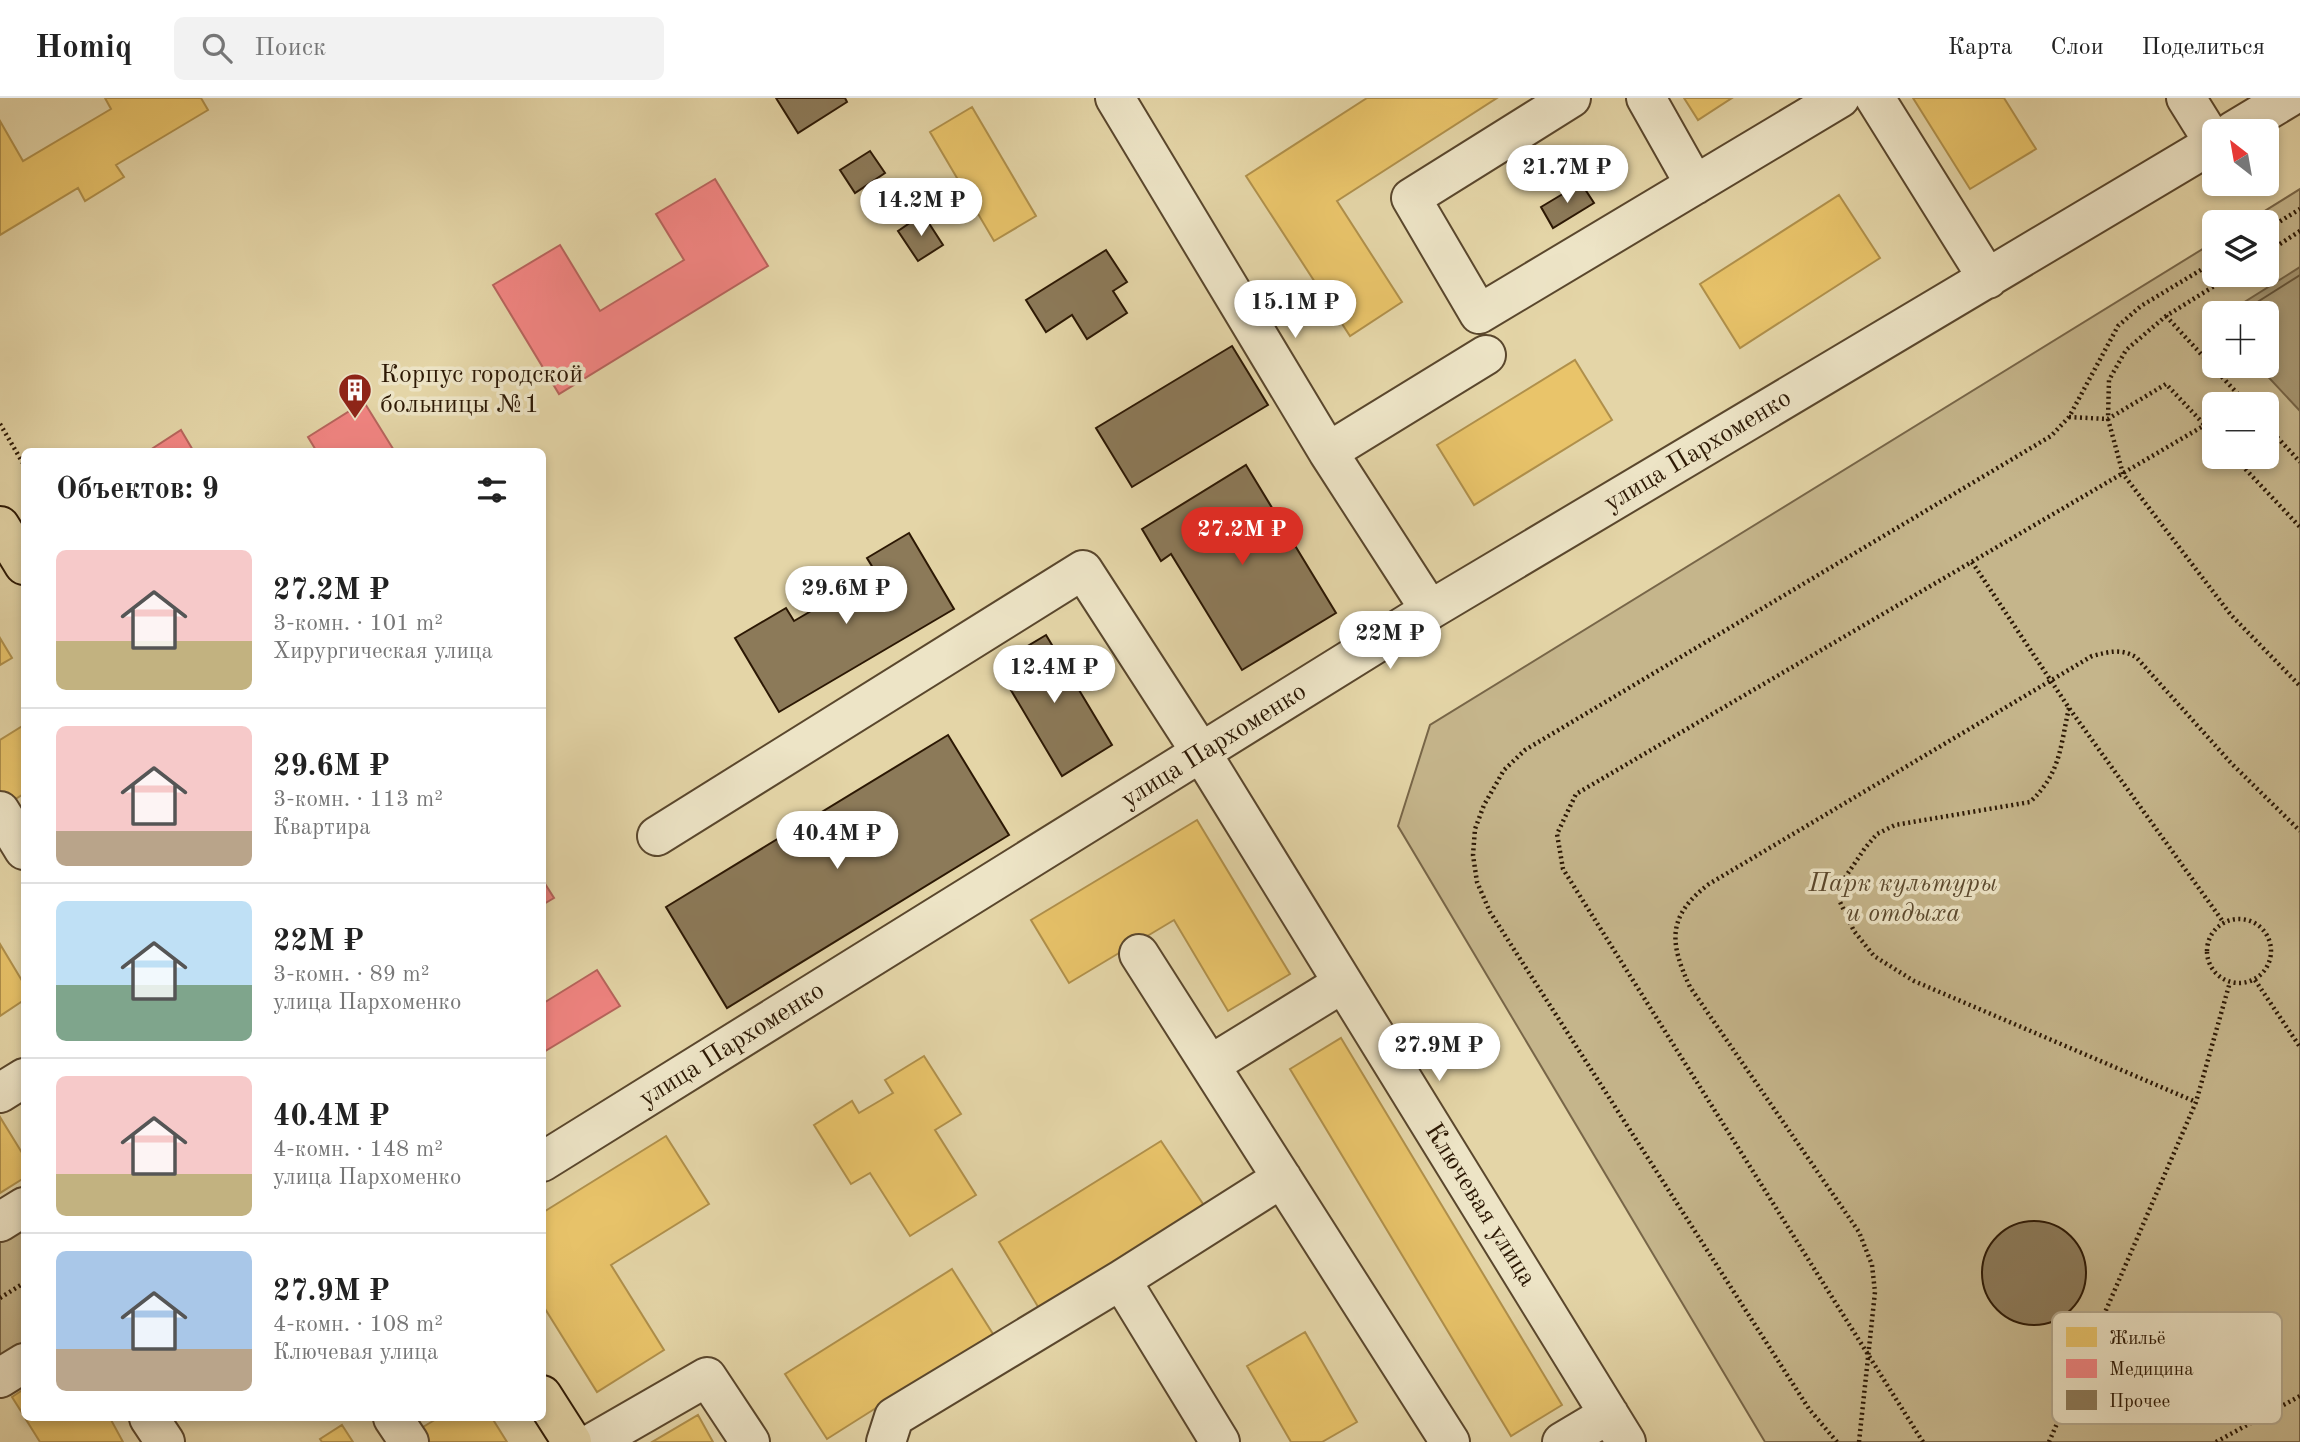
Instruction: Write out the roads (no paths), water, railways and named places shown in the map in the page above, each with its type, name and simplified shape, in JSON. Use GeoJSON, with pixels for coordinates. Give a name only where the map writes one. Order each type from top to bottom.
{"type":"FeatureCollection","features":[{"type":"Feature","properties":{"kind":"main road"},"geometry":{"type":"LineString","coordinates":[[0,526],[21,560]]}},
{"type":"Feature","properties":{"kind":"main road"},"geometry":{"type":"LineString","coordinates":[[546,1401],[572,1442]]}},
{"type":"Feature","properties":{"kind":"street"},"geometry":{"type":"LineString","coordinates":[[1571,98],[1411,198],[1479,314],[1840,98]]}},
{"type":"Feature","properties":{"kind":"street"},"geometry":{"type":"LineString","coordinates":[[1646,98],[1695,185]]}},
{"type":"Feature","properties":{"kind":"street"},"geometry":{"type":"LineString","coordinates":[[1875,98],[1988,279]]}},
{"type":"Feature","properties":{"kind":"street"},"geometry":{"type":"LineString","coordinates":[[2186,98],[2202,124]]}},
{"type":"Feature","properties":{"kind":"street"},"geometry":{"type":"LineString","coordinates":[[2252,119],[2288,98]]}},
{"type":"Feature","properties":{"kind":"street"},"geometry":{"type":"LineString","coordinates":[[1117,99],[1328,452],[1430,610]]}},
{"type":"Feature","properties":{"kind":"street","name":"улица Пархоменко"},"geometry":{"type":"LineString","coordinates":[[546,1160],[1430,610],[2202,150]]}},
{"type":"Feature","properties":{"kind":"street"},"geometry":{"type":"LineString","coordinates":[[1328,452],[1486,355]]}},
{"type":"Feature","properties":{"kind":"street","name":"Ключевая улица"},"geometry":{"type":"LineString","coordinates":[[657,836],[1083,570],[1202,754],[1618,1428]]}},
{"type":"Feature","properties":{"kind":"street"},"geometry":{"type":"LineString","coordinates":[[0,811],[21,845]]}},
{"type":"Feature","properties":{"kind":"street"},"geometry":{"type":"LineString","coordinates":[[1139,954],[1450,1442]]}},
{"type":"Feature","properties":{"kind":"street"},"geometry":{"type":"LineString","coordinates":[[1210,1065],[1343,982]]}},
{"type":"Feature","properties":{"kind":"street"},"geometry":{"type":"LineString","coordinates":[[0,1093],[21,1080]]}},
{"type":"Feature","properties":{"kind":"street"},"geometry":{"type":"LineString","coordinates":[[886,1442],[894,1416],[1121,1280],[1282,1178]]}},
{"type":"Feature","properties":{"kind":"street"},"geometry":{"type":"LineString","coordinates":[[0,1222],[21,1209]]}},
{"type":"Feature","properties":{"kind":"street"},"geometry":{"type":"LineString","coordinates":[[1121,1280],[1220,1442]]}},
{"type":"Feature","properties":{"kind":"street"},"geometry":{"type":"LineString","coordinates":[[0,1378],[21,1365]]}},
{"type":"Feature","properties":{"kind":"street"},"geometry":{"type":"LineString","coordinates":[[594,1442],[707,1377],[750,1442]]}},
{"type":"Feature","properties":{"kind":"street"},"geometry":{"type":"LineString","coordinates":[[395,1421],[409,1442]]}},
{"type":"Feature","properties":{"kind":"street"},"geometry":{"type":"LineString","coordinates":[[1562,1442],[1618,1428]]}},
{"type":"Feature","properties":{"kind":"water"},"geometry":{"type":"Polygon","coordinates":[[[2300,267],[2300,411],[2269,378],[2279,378],[2279,301],[2246,301],[2268,287],[2279,287],[2279,280],[2300,267]]]}},
{"type":"Feature","properties":{"kind":"place","name":"Корпус городской больницы №1"},"geometry":{"type":"Point","coordinates":[355,420]}},
{"type":"Feature","properties":{"kind":"park label","name":"Парк культуры и отдыха"},"geometry":{"type":"Point","coordinates":[1903,899]}}]}
